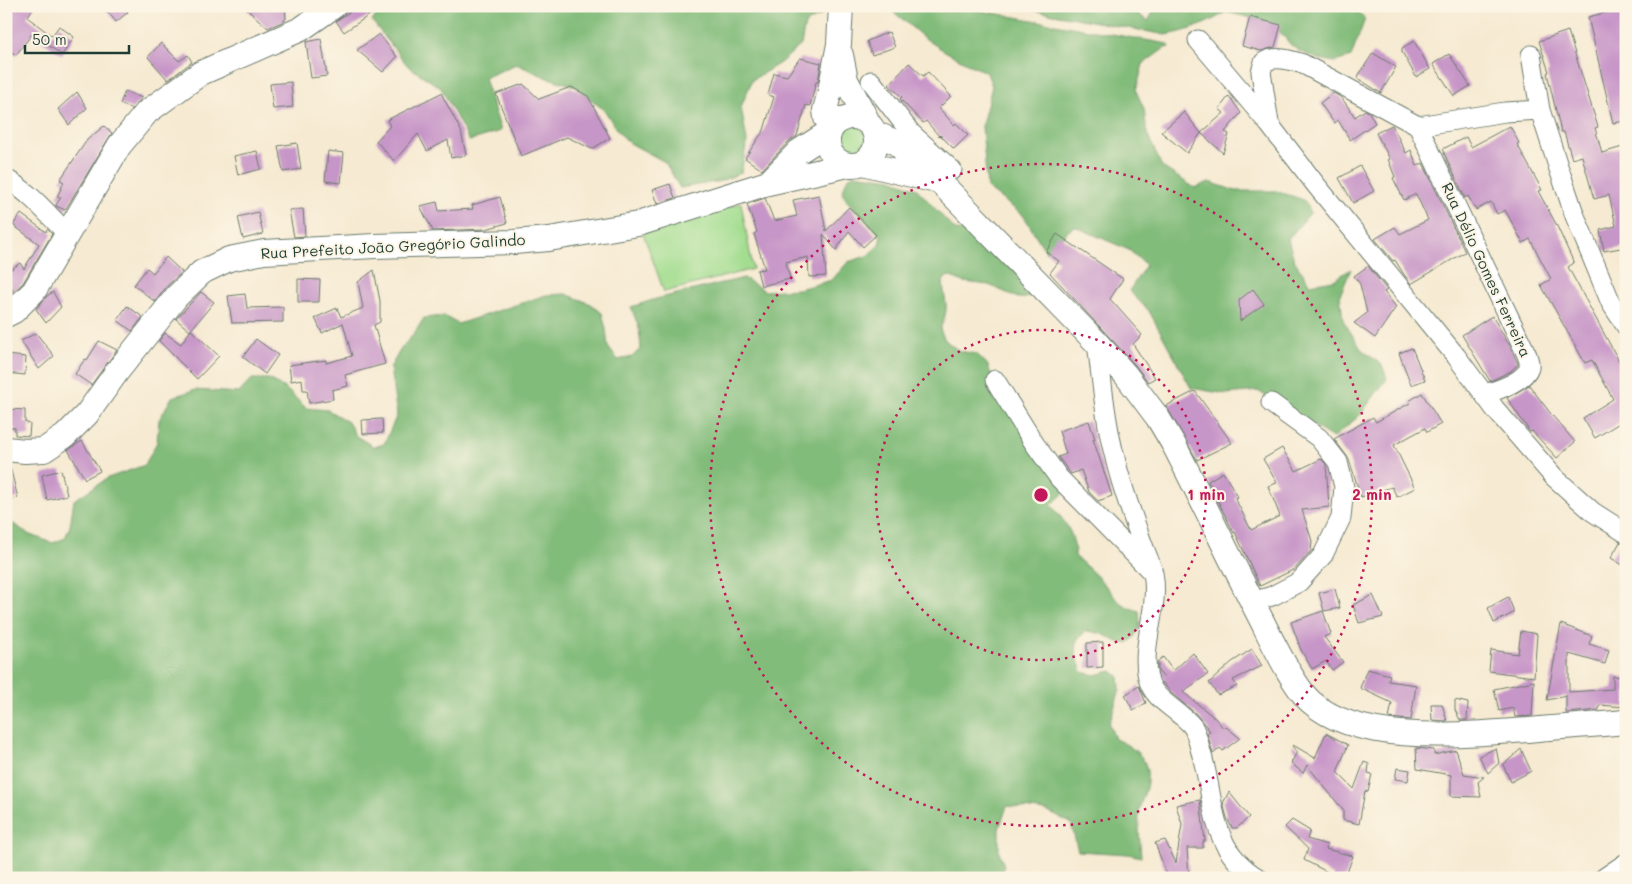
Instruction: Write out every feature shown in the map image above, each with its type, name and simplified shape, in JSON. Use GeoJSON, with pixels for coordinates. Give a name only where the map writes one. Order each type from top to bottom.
{"type":"FeatureCollection","features":[{"type":"Feature","properties":{"kind":"main road"},"geometry":{"type":"LineString","coordinates":[[6,315],[14,311],[34,291],[119,146],[147,112],[201,73],[301,29],[334,6]]}},
{"type":"Feature","properties":{"kind":"main road"},"geometry":{"type":"LineString","coordinates":[[841,6],[839,44],[830,91],[824,110],[832,128],[828,146],[831,153],[841,163],[946,176]]}},
{"type":"Feature","properties":{"kind":"main road"},"geometry":{"type":"LineString","coordinates":[[839,44],[846,80],[887,133]]}},
{"type":"Feature","properties":{"kind":"main road"},"geometry":{"type":"LineString","coordinates":[[768,183],[798,152],[847,117],[862,118],[887,133],[946,176],[1126,374],[1158,418],[1174,445],[1252,602],[1302,693],[1327,714],[1352,725],[1380,731],[1410,733],[1452,734],[1626,722]]}},
{"type":"Feature","properties":{"kind":"main road"},"geometry":{"type":"LineString","coordinates":[[855,164],[868,159],[887,133]]}},
{"type":"Feature","properties":{"kind":"main road","name":"Rua Prefeito João Gregório Galindo"},"geometry":{"type":"LineString","coordinates":[[6,449],[44,450],[65,436],[87,414],[116,373],[177,296],[202,272],[229,259],[264,252],[549,239],[638,224],[768,183],[855,164]]}},
{"type":"Feature","properties":{"kind":"street"},"geometry":{"type":"LineString","coordinates":[[1198,40],[1269,124],[1316,185],[1456,356],[1496,409],[1554,477],[1593,512],[1626,533]]}},
{"type":"Feature","properties":{"kind":"street"},"geometry":{"type":"LineString","coordinates":[[1531,56],[1540,110],[1558,166],[1586,243],[1611,303],[1626,326]]}},
{"type":"Feature","properties":{"kind":"street"},"geometry":{"type":"LineString","coordinates":[[1269,124],[1261,72],[1264,62],[1273,58],[1296,61],[1303,64],[1418,126],[1505,112],[1540,110]]}},
{"type":"Feature","properties":{"kind":"street"},"geometry":{"type":"LineString","coordinates":[[870,82],[887,133]]}},
{"type":"Feature","properties":{"kind":"street","name":"Rua Délio Gomes Ferreira"},"geometry":{"type":"LineString","coordinates":[[1418,126],[1527,355],[1530,365],[1526,373],[1507,386],[1485,394]]}},
{"type":"Feature","properties":{"kind":"street"},"geometry":{"type":"LineString","coordinates":[[6,179],[27,194],[67,233]]}},
{"type":"Feature","properties":{"kind":"street"},"geometry":{"type":"LineString","coordinates":[[1097,343],[1106,416],[1115,459],[1153,574],[1153,608],[1146,662],[1148,680],[1157,696],[1194,728],[1204,762],[1212,809],[1225,846],[1243,869],[1258,878]]}},
{"type":"Feature","properties":{"kind":"street"},"geometry":{"type":"LineString","coordinates":[[996,380],[1034,443],[1059,478],[1153,574]]}},
{"type":"Feature","properties":{"kind":"street"},"geometry":{"type":"LineString","coordinates":[[1252,602],[1272,596],[1299,582],[1322,555],[1341,518],[1344,487],[1338,462],[1319,438],[1271,402]]}},
{"type":"Feature","properties":{"kind":"street"},"geometry":{"type":"LineString","coordinates":[[1604,878],[1626,863]]}},
{"type":"Feature","properties":{"kind":"green space"},"geometry":{"type":"Polygon","coordinates":[[[384,6],[716,6],[736,10],[735,6],[826,6],[821,15],[805,24],[801,45],[780,63],[752,80],[741,107],[747,141],[741,173],[721,181],[680,188],[665,162],[628,142],[617,130],[605,111],[575,86],[548,78],[516,64],[484,78],[501,131],[469,141],[441,88],[408,66],[372,21],[384,6]]]}},
{"type":"Feature","properties":{"kind":"green space"},"geometry":{"type":"Polygon","coordinates":[[[888,6],[953,6],[1168,44],[1170,47],[1165,48],[1143,64],[1136,91],[1144,109],[1147,133],[1162,167],[1195,188],[1209,182],[1236,191],[1276,191],[1304,200],[1311,212],[1288,239],[1294,260],[1310,284],[1334,280],[1351,269],[1340,295],[1343,320],[1361,349],[1382,365],[1387,379],[1359,416],[1333,438],[1258,391],[1226,394],[1191,388],[1149,311],[1129,291],[1146,265],[1129,250],[1074,226],[1046,252],[1023,215],[987,188],[982,125],[992,86],[987,73],[954,56],[922,36],[889,9],[888,6]]]}},
{"type":"Feature","properties":{"kind":"green space"},"geometry":{"type":"Polygon","coordinates":[[[1011,6],[1126,6],[1148,21],[1157,6],[1353,6],[1365,19],[1351,57],[1335,62],[1318,59],[1299,51],[1280,32],[1264,21],[1226,12],[1198,26],[1166,35],[1011,6]]]}},
{"type":"Feature","properties":{"kind":"green space"},"geometry":{"type":"Polygon","coordinates":[[[852,125],[864,129],[868,141],[864,153],[852,157],[840,153],[836,141],[840,129],[852,125]]]}},
{"type":"Feature","properties":{"kind":"green space"},"geometry":{"type":"Polygon","coordinates":[[[854,174],[891,179],[917,189],[955,230],[980,232],[1032,289],[1031,296],[1018,298],[989,285],[964,282],[948,276],[943,281],[946,309],[940,329],[945,340],[959,351],[977,354],[987,364],[991,374],[1065,492],[1051,505],[1071,534],[1075,556],[1097,576],[1121,603],[1139,611],[1139,628],[1128,642],[1120,643],[1100,633],[1086,631],[1077,640],[1076,655],[1082,672],[1095,675],[1112,671],[1119,677],[1120,689],[1109,724],[1115,739],[1136,752],[1145,763],[1147,770],[1146,788],[1139,811],[1141,857],[1128,854],[1078,851],[1071,823],[1046,811],[1007,806],[999,829],[999,851],[1004,866],[999,877],[6,878],[6,521],[9,521],[30,535],[53,543],[65,538],[70,526],[74,500],[108,478],[145,465],[157,442],[159,420],[172,397],[195,390],[239,393],[252,379],[269,379],[286,389],[306,408],[328,410],[348,422],[356,436],[374,447],[384,444],[397,415],[390,368],[402,347],[414,334],[424,318],[444,316],[458,324],[546,295],[566,294],[591,304],[602,313],[608,347],[618,360],[632,357],[641,348],[639,328],[631,307],[656,299],[744,278],[765,291],[799,289],[832,280],[848,262],[867,256],[879,245],[881,236],[847,201],[842,193],[847,179],[854,174]]]}},
{"type":"Feature","properties":{"kind":"green space"},"geometry":{"type":"Polygon","coordinates":[[[741,203],[753,269],[664,292],[643,233],[741,203]]]}},
{"type":"Feature","properties":{"kind":"building"},"geometry":{"type":"Polygon","coordinates":[[[15,6],[35,6],[27,17],[52,36],[59,26],[74,37],[62,55],[32,34],[16,55],[6,48],[6,19],[15,6]]]}},
{"type":"Feature","properties":{"kind":"building"},"geometry":{"type":"Polygon","coordinates":[[[103,6],[122,6],[128,12],[116,22],[103,6]]]}},
{"type":"Feature","properties":{"kind":"building"},"geometry":{"type":"Polygon","coordinates":[[[243,6],[285,6],[286,18],[284,21],[268,28],[243,6]]]}},
{"type":"Feature","properties":{"kind":"building"},"geometry":{"type":"Polygon","coordinates":[[[358,6],[365,6],[371,14],[344,32],[336,21],[358,6]]]}},
{"type":"Feature","properties":{"kind":"building"},"geometry":{"type":"Polygon","coordinates":[[[1610,6],[1626,6],[1626,121],[1613,123],[1588,17],[1612,11],[1610,6]]]}},
{"type":"Feature","properties":{"kind":"building"},"geometry":{"type":"Polygon","coordinates":[[[1250,17],[1281,25],[1275,47],[1261,51],[1242,46],[1250,17]]]}},
{"type":"Feature","properties":{"kind":"building"},"geometry":{"type":"Polygon","coordinates":[[[1568,31],[1598,127],[1595,128],[1602,153],[1626,146],[1626,247],[1604,251],[1600,230],[1616,226],[1609,195],[1594,199],[1582,156],[1572,159],[1564,132],[1561,132],[1547,73],[1549,72],[1539,41],[1568,31]]]}},
{"type":"Feature","properties":{"kind":"building"},"geometry":{"type":"Polygon","coordinates":[[[889,32],[895,47],[872,55],[867,41],[889,32]]]}},
{"type":"Feature","properties":{"kind":"building"},"geometry":{"type":"Polygon","coordinates":[[[379,34],[397,57],[383,72],[357,50],[379,34]]]}},
{"type":"Feature","properties":{"kind":"building"},"geometry":{"type":"Polygon","coordinates":[[[321,39],[327,76],[311,78],[306,42],[321,39]]]}},
{"type":"Feature","properties":{"kind":"building"},"geometry":{"type":"Polygon","coordinates":[[[1414,41],[1430,69],[1416,77],[1402,52],[1402,48],[1414,41]]]}},
{"type":"Feature","properties":{"kind":"building"},"geometry":{"type":"Polygon","coordinates":[[[161,43],[179,61],[188,55],[192,62],[168,80],[148,57],[161,43]]]}},
{"type":"Feature","properties":{"kind":"building"},"geometry":{"type":"Polygon","coordinates":[[[1373,53],[1396,67],[1381,93],[1357,78],[1373,53]]]}},
{"type":"Feature","properties":{"kind":"building"},"geometry":{"type":"Polygon","coordinates":[[[1449,54],[1470,86],[1454,96],[1433,64],[1449,54]]]}},
{"type":"Feature","properties":{"kind":"building"},"geometry":{"type":"Polygon","coordinates":[[[800,58],[821,63],[818,82],[816,82],[810,106],[806,105],[797,136],[788,142],[762,170],[745,158],[764,130],[774,97],[768,95],[774,73],[787,76],[800,58]]]}},
{"type":"Feature","properties":{"kind":"building"},"geometry":{"type":"Polygon","coordinates":[[[909,63],[923,76],[928,72],[951,96],[939,108],[954,125],[956,123],[968,135],[954,149],[926,121],[923,123],[900,99],[902,97],[889,85],[909,63]]]}},
{"type":"Feature","properties":{"kind":"building"},"geometry":{"type":"Polygon","coordinates":[[[291,82],[293,107],[273,109],[270,84],[291,82]]]}},
{"type":"Feature","properties":{"kind":"building"},"geometry":{"type":"Polygon","coordinates":[[[523,84],[539,99],[571,87],[588,96],[610,138],[592,149],[567,137],[521,156],[496,94],[523,84]]]}},
{"type":"Feature","properties":{"kind":"building"},"geometry":{"type":"Polygon","coordinates":[[[125,91],[142,98],[132,109],[120,104],[125,91]]]}},
{"type":"Feature","properties":{"kind":"building"},"geometry":{"type":"Polygon","coordinates":[[[77,92],[87,108],[69,125],[58,109],[77,92]]]}},
{"type":"Feature","properties":{"kind":"building"},"geometry":{"type":"Polygon","coordinates":[[[441,93],[461,131],[466,155],[451,158],[448,140],[427,151],[418,134],[394,161],[376,141],[390,126],[387,120],[441,93]]]}},
{"type":"Feature","properties":{"kind":"building"},"geometry":{"type":"Polygon","coordinates":[[[1333,93],[1341,97],[1355,117],[1365,110],[1369,112],[1375,123],[1350,140],[1338,120],[1334,123],[1320,103],[1333,93]]]}},
{"type":"Feature","properties":{"kind":"building"},"geometry":{"type":"Polygon","coordinates":[[[1229,96],[1241,113],[1225,132],[1229,134],[1223,153],[1201,133],[1224,113],[1219,109],[1229,96]]]}},
{"type":"Feature","properties":{"kind":"building"},"geometry":{"type":"Polygon","coordinates":[[[1184,112],[1201,133],[1187,153],[1161,132],[1184,112]]]}},
{"type":"Feature","properties":{"kind":"building"},"geometry":{"type":"Polygon","coordinates":[[[1392,125],[1406,153],[1411,150],[1417,166],[1423,163],[1465,252],[1411,284],[1395,260],[1393,261],[1375,239],[1395,227],[1400,234],[1428,220],[1416,194],[1404,200],[1393,178],[1395,177],[1388,159],[1390,159],[1376,133],[1392,125]]]}},
{"type":"Feature","properties":{"kind":"building"},"geometry":{"type":"Polygon","coordinates":[[[104,126],[112,133],[65,210],[56,206],[61,197],[57,197],[64,182],[60,180],[87,140],[104,126]]]}},
{"type":"Feature","properties":{"kind":"building"},"geometry":{"type":"Polygon","coordinates":[[[1510,126],[1519,143],[1517,144],[1542,190],[1538,191],[1574,263],[1568,267],[1620,363],[1626,360],[1626,419],[1595,438],[1583,418],[1613,399],[1592,360],[1585,363],[1541,285],[1551,279],[1530,239],[1523,243],[1505,210],[1497,214],[1491,202],[1476,210],[1468,196],[1465,198],[1444,153],[1443,149],[1466,137],[1471,147],[1510,126]]]}},
{"type":"Feature","properties":{"kind":"building"},"geometry":{"type":"Polygon","coordinates":[[[297,143],[301,169],[283,172],[278,146],[297,143]]]}},
{"type":"Feature","properties":{"kind":"building"},"geometry":{"type":"Polygon","coordinates":[[[257,151],[261,169],[238,175],[234,156],[257,151]]]}},
{"type":"Feature","properties":{"kind":"building"},"geometry":{"type":"Polygon","coordinates":[[[328,151],[344,153],[341,183],[325,181],[328,151]]]}},
{"type":"Feature","properties":{"kind":"building"},"geometry":{"type":"Polygon","coordinates":[[[1360,166],[1374,191],[1353,203],[1339,178],[1360,166]]]}},
{"type":"Feature","properties":{"kind":"building"},"geometry":{"type":"Polygon","coordinates":[[[670,184],[675,198],[657,204],[652,190],[670,184]]]}},
{"type":"Feature","properties":{"kind":"building"},"geometry":{"type":"Polygon","coordinates":[[[819,195],[826,231],[849,207],[876,235],[863,247],[849,231],[836,250],[823,234],[826,276],[809,277],[808,257],[786,262],[790,279],[761,286],[757,270],[765,269],[754,234],[757,232],[747,204],[765,198],[774,221],[797,216],[793,200],[819,195]]]}},
{"type":"Feature","properties":{"kind":"building"},"geometry":{"type":"Polygon","coordinates":[[[500,197],[507,223],[486,229],[433,231],[420,206],[437,202],[439,211],[473,209],[472,205],[500,197]]]}},
{"type":"Feature","properties":{"kind":"building"},"geometry":{"type":"Polygon","coordinates":[[[303,209],[305,236],[294,237],[289,210],[303,209]]]}},
{"type":"Feature","properties":{"kind":"building"},"geometry":{"type":"Polygon","coordinates":[[[258,212],[263,234],[243,239],[238,217],[258,212]]]}},
{"type":"Feature","properties":{"kind":"building"},"geometry":{"type":"Polygon","coordinates":[[[21,214],[46,232],[47,229],[52,234],[23,283],[10,295],[13,290],[6,279],[6,273],[20,263],[24,269],[39,244],[13,225],[21,214]]]}},
{"type":"Feature","properties":{"kind":"building"},"geometry":{"type":"Polygon","coordinates":[[[1057,234],[1123,279],[1110,299],[1142,335],[1133,344],[1155,378],[1148,382],[1135,365],[1050,273],[1059,261],[1046,252],[1057,234]]]}},
{"type":"Feature","properties":{"kind":"building"},"geometry":{"type":"Polygon","coordinates":[[[166,257],[182,272],[167,286],[155,302],[134,285],[147,268],[153,273],[166,257]]]}},
{"type":"Feature","properties":{"kind":"building"},"geometry":{"type":"Polygon","coordinates":[[[1368,266],[1387,290],[1384,292],[1396,307],[1375,338],[1354,323],[1367,313],[1360,284],[1354,276],[1368,266]]]}},
{"type":"Feature","properties":{"kind":"building"},"geometry":{"type":"Polygon","coordinates":[[[374,270],[380,301],[380,322],[374,325],[385,364],[345,375],[348,386],[332,390],[333,399],[309,403],[307,390],[303,390],[302,379],[291,381],[289,365],[326,360],[326,363],[352,356],[343,323],[322,333],[315,318],[337,308],[341,317],[363,308],[358,282],[374,270]]]}},
{"type":"Feature","properties":{"kind":"building"},"geometry":{"type":"Polygon","coordinates":[[[298,279],[320,280],[319,302],[298,302],[298,279]]]}},
{"type":"Feature","properties":{"kind":"building"},"geometry":{"type":"Polygon","coordinates":[[[1253,289],[1264,304],[1240,321],[1239,300],[1253,289]]]}},
{"type":"Feature","properties":{"kind":"building"},"geometry":{"type":"Polygon","coordinates":[[[53,292],[61,307],[46,323],[36,309],[53,292]]]}},
{"type":"Feature","properties":{"kind":"building"},"geometry":{"type":"Polygon","coordinates":[[[201,292],[214,302],[190,331],[176,319],[201,292]]]}},
{"type":"Feature","properties":{"kind":"building"},"geometry":{"type":"Polygon","coordinates":[[[245,294],[247,308],[283,307],[283,322],[232,323],[228,296],[245,294]]]}},
{"type":"Feature","properties":{"kind":"building"},"geometry":{"type":"Polygon","coordinates":[[[127,306],[143,317],[132,331],[117,320],[127,306]]]}},
{"type":"Feature","properties":{"kind":"building"},"geometry":{"type":"Polygon","coordinates":[[[1492,316],[1510,346],[1518,364],[1511,371],[1490,381],[1462,335],[1492,316]]]}},
{"type":"Feature","properties":{"kind":"building"},"geometry":{"type":"Polygon","coordinates":[[[191,330],[219,356],[197,379],[159,341],[165,333],[181,344],[191,330]]]}},
{"type":"Feature","properties":{"kind":"building"},"geometry":{"type":"Polygon","coordinates":[[[36,333],[54,356],[39,369],[21,341],[36,333]]]}},
{"type":"Feature","properties":{"kind":"building"},"geometry":{"type":"Polygon","coordinates":[[[256,339],[278,355],[265,374],[243,357],[256,339]]]}},
{"type":"Feature","properties":{"kind":"building"},"geometry":{"type":"Polygon","coordinates":[[[99,341],[117,350],[91,385],[75,374],[99,341]]]}},
{"type":"Feature","properties":{"kind":"building"},"geometry":{"type":"Polygon","coordinates":[[[1412,348],[1425,380],[1411,385],[1399,353],[1412,348]]]}},
{"type":"Feature","properties":{"kind":"building"},"geometry":{"type":"Polygon","coordinates":[[[6,355],[26,357],[25,375],[6,373],[6,355]]]}},
{"type":"Feature","properties":{"kind":"building"},"geometry":{"type":"Polygon","coordinates":[[[1529,385],[1575,442],[1557,458],[1532,431],[1530,432],[1507,398],[1529,385]]]}},
{"type":"Feature","properties":{"kind":"building"},"geometry":{"type":"Polygon","coordinates":[[[1195,391],[1232,443],[1197,460],[1166,406],[1195,391]]]}},
{"type":"Feature","properties":{"kind":"building"},"geometry":{"type":"Polygon","coordinates":[[[1422,393],[1441,424],[1427,432],[1425,428],[1394,445],[1415,488],[1397,497],[1392,487],[1361,497],[1349,459],[1334,439],[1373,417],[1376,422],[1410,403],[1409,401],[1422,393]]]}},
{"type":"Feature","properties":{"kind":"building"},"geometry":{"type":"Polygon","coordinates":[[[7,409],[25,410],[25,422],[30,424],[29,436],[15,435],[15,428],[6,427],[7,409]]]}},
{"type":"Feature","properties":{"kind":"building"},"geometry":{"type":"Polygon","coordinates":[[[382,419],[383,433],[363,434],[362,420],[382,419]]]}},
{"type":"Feature","properties":{"kind":"building"},"geometry":{"type":"Polygon","coordinates":[[[1089,421],[1112,496],[1098,501],[1089,492],[1081,470],[1071,474],[1058,457],[1066,454],[1059,431],[1089,421]]]}},
{"type":"Feature","properties":{"kind":"building"},"geometry":{"type":"Polygon","coordinates":[[[82,441],[100,471],[85,479],[68,450],[82,441]]]}},
{"type":"Feature","properties":{"kind":"building"},"geometry":{"type":"Polygon","coordinates":[[[1282,448],[1296,471],[1321,459],[1326,464],[1329,507],[1302,510],[1312,541],[1311,551],[1295,569],[1260,586],[1235,532],[1208,481],[1223,472],[1238,497],[1235,498],[1251,530],[1280,516],[1268,486],[1277,483],[1263,459],[1282,448]]]}},
{"type":"Feature","properties":{"kind":"building"},"geometry":{"type":"Polygon","coordinates":[[[6,467],[10,467],[18,498],[6,501],[6,467]]]}},
{"type":"Feature","properties":{"kind":"building"},"geometry":{"type":"Polygon","coordinates":[[[61,470],[67,495],[47,500],[42,475],[61,470]]]}},
{"type":"Feature","properties":{"kind":"building"},"geometry":{"type":"Polygon","coordinates":[[[1620,542],[1626,544],[1626,567],[1611,558],[1620,542]]]}},
{"type":"Feature","properties":{"kind":"building"},"geometry":{"type":"Polygon","coordinates":[[[1335,589],[1340,608],[1324,611],[1319,593],[1335,589]]]}},
{"type":"Feature","properties":{"kind":"building"},"geometry":{"type":"Polygon","coordinates":[[[1373,595],[1383,617],[1359,623],[1353,605],[1373,595]]]}},
{"type":"Feature","properties":{"kind":"building"},"geometry":{"type":"Polygon","coordinates":[[[1508,597],[1513,613],[1494,623],[1488,608],[1508,597]]]}},
{"type":"Feature","properties":{"kind":"building"},"geometry":{"type":"Polygon","coordinates":[[[1323,611],[1331,634],[1324,637],[1343,662],[1332,670],[1326,661],[1312,669],[1301,650],[1291,622],[1323,611]]]}},
{"type":"Feature","properties":{"kind":"building"},"geometry":{"type":"Polygon","coordinates":[[[1561,624],[1592,636],[1589,644],[1609,650],[1605,664],[1569,654],[1569,692],[1613,689],[1613,676],[1626,677],[1626,707],[1599,705],[1599,710],[1566,713],[1566,696],[1547,700],[1561,624]]]}},
{"type":"Feature","properties":{"kind":"building"},"geometry":{"type":"Polygon","coordinates":[[[1521,631],[1537,634],[1534,677],[1489,671],[1491,650],[1518,654],[1521,631]]]}},
{"type":"Feature","properties":{"kind":"building"},"geometry":{"type":"Polygon","coordinates":[[[1103,642],[1103,667],[1087,668],[1087,643],[1103,642]]]}},
{"type":"Feature","properties":{"kind":"building"},"geometry":{"type":"Polygon","coordinates":[[[1252,649],[1262,666],[1233,680],[1237,686],[1218,695],[1209,683],[1232,662],[1252,649]]]}},
{"type":"Feature","properties":{"kind":"building"},"geometry":{"type":"Polygon","coordinates":[[[1193,653],[1208,674],[1183,692],[1216,719],[1223,728],[1225,726],[1240,738],[1223,751],[1220,748],[1213,754],[1207,733],[1210,731],[1195,713],[1171,693],[1162,682],[1165,679],[1158,671],[1158,661],[1163,657],[1173,671],[1193,653]]]}},
{"type":"Feature","properties":{"kind":"building"},"geometry":{"type":"Polygon","coordinates":[[[1367,669],[1390,675],[1388,681],[1416,685],[1411,720],[1389,718],[1392,703],[1360,688],[1367,669]]]}},
{"type":"Feature","properties":{"kind":"building"},"geometry":{"type":"Polygon","coordinates":[[[1534,681],[1532,716],[1515,717],[1513,708],[1499,711],[1494,689],[1534,681]]]}},
{"type":"Feature","properties":{"kind":"building"},"geometry":{"type":"Polygon","coordinates":[[[1139,686],[1146,703],[1133,710],[1125,695],[1139,686]]]}},
{"type":"Feature","properties":{"kind":"building"},"geometry":{"type":"Polygon","coordinates":[[[1455,700],[1468,703],[1467,720],[1460,720],[1455,710],[1455,700]]]}},
{"type":"Feature","properties":{"kind":"building"},"geometry":{"type":"Polygon","coordinates":[[[1431,704],[1442,704],[1447,721],[1432,720],[1431,704]]]}},
{"type":"Feature","properties":{"kind":"building"},"geometry":{"type":"Polygon","coordinates":[[[1326,733],[1348,745],[1337,772],[1354,789],[1364,762],[1369,764],[1368,773],[1372,774],[1368,792],[1365,791],[1359,824],[1343,820],[1343,810],[1307,765],[1303,773],[1291,763],[1297,752],[1293,745],[1315,758],[1326,733]]]}},
{"type":"Feature","properties":{"kind":"building"},"geometry":{"type":"Polygon","coordinates":[[[1416,748],[1434,750],[1434,755],[1456,750],[1464,774],[1484,777],[1478,782],[1481,797],[1451,796],[1451,775],[1417,769],[1416,748]]]}},
{"type":"Feature","properties":{"kind":"building"},"geometry":{"type":"Polygon","coordinates":[[[1496,748],[1499,763],[1488,773],[1479,756],[1496,748]]]}},
{"type":"Feature","properties":{"kind":"building"},"geometry":{"type":"Polygon","coordinates":[[[1521,749],[1531,771],[1511,782],[1503,765],[1521,749]]]}},
{"type":"Feature","properties":{"kind":"building"},"geometry":{"type":"Polygon","coordinates":[[[1397,768],[1410,770],[1408,781],[1395,779],[1397,768]]]}},
{"type":"Feature","properties":{"kind":"building"},"geometry":{"type":"Polygon","coordinates":[[[1229,792],[1249,817],[1237,828],[1232,828],[1223,803],[1229,792]]]}},
{"type":"Feature","properties":{"kind":"building"},"geometry":{"type":"Polygon","coordinates":[[[1200,800],[1205,841],[1203,841],[1203,848],[1187,848],[1189,878],[1168,878],[1155,843],[1165,840],[1176,863],[1182,824],[1176,805],[1200,800]]]}},
{"type":"Feature","properties":{"kind":"building"},"geometry":{"type":"Polygon","coordinates":[[[1292,820],[1310,831],[1307,839],[1327,845],[1326,849],[1353,856],[1345,878],[1333,878],[1333,875],[1304,860],[1308,849],[1285,827],[1292,820]]]}}]}
